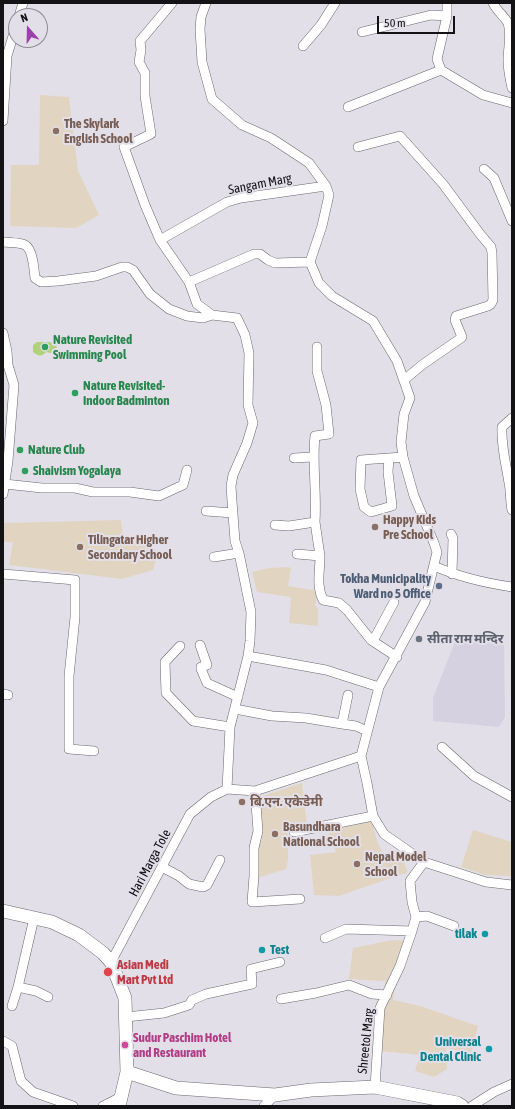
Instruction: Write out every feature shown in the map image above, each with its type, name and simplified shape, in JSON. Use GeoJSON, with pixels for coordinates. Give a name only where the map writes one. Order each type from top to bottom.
{"type":"FeatureCollection","features":[{"type":"Feature","properties":{"kind":"street"},"geometry":{"type":"LineString","coordinates":[[172,3],[140,41],[141,50],[139,62],[145,73],[145,96],[151,134],[124,147],[145,205],[160,240],[189,282],[197,304],[212,315]]}},
{"type":"Feature","properties":{"kind":"street"},"geometry":{"type":"LineString","coordinates":[[206,3],[201,17],[200,29],[202,62],[212,99],[242,125],[271,138],[309,163],[326,186],[329,195],[322,226],[310,262],[319,283],[332,296],[373,321],[397,361],[410,398],[404,414],[401,442],[403,457],[414,496],[434,543],[436,552],[425,602],[397,657],[379,687],[367,731],[361,756],[372,816],[384,834],[424,862],[486,882],[512,885]]}},
{"type":"Feature","properties":{"kind":"street"},"geometry":{"type":"LineString","coordinates":[[303,46],[321,25],[335,3]]}},
{"type":"Feature","properties":{"kind":"street"},"geometry":{"type":"LineString","coordinates":[[447,3],[447,16],[437,59],[441,70],[483,95],[512,103]]}},
{"type":"Feature","properties":{"kind":"street"},"geometry":{"type":"LineString","coordinates":[[493,3],[507,21],[510,33],[508,63],[512,88]]}},
{"type":"Feature","properties":{"kind":"street"},"geometry":{"type":"LineString","coordinates":[[362,32],[431,15],[447,16]]}},
{"type":"Feature","properties":{"kind":"street"},"geometry":{"type":"LineString","coordinates":[[3,121],[5,56]]}},
{"type":"Feature","properties":{"kind":"street"},"geometry":{"type":"LineString","coordinates":[[348,107],[441,70]]}},
{"type":"Feature","properties":{"kind":"street"},"geometry":{"type":"LineString","coordinates":[[358,147],[400,136],[443,184],[490,247],[492,253],[493,300],[491,304],[456,316],[455,320],[462,337],[404,380]]}},
{"type":"Feature","properties":{"kind":"street"},"geometry":{"type":"LineString","coordinates":[[484,169],[494,178],[512,221]]}},
{"type":"Feature","properties":{"kind":"street","name":"Sangam Marg"},"geometry":{"type":"LineString","coordinates":[[160,240],[227,202],[240,198],[326,186]]}},
{"type":"Feature","properties":{"kind":"street"},"geometry":{"type":"LineString","coordinates":[[3,242],[25,245],[28,248],[31,253],[35,278],[41,282],[96,276],[122,267],[127,267],[133,270],[150,294],[169,309],[187,316],[203,318],[212,315],[237,318],[245,335],[249,353],[248,406],[253,423],[247,443],[233,475],[231,486],[235,541],[239,553],[251,612],[248,656],[230,727],[226,790],[254,791],[361,756]]}},
{"type":"Feature","properties":{"kind":"street"},"geometry":{"type":"LineString","coordinates":[[189,282],[254,254],[260,254],[275,263],[310,262]]}},
{"type":"Feature","properties":{"kind":"street"},"geometry":{"type":"LineString","coordinates":[[3,333],[7,351],[5,365],[14,386],[3,494]]}},
{"type":"Feature","properties":{"kind":"street"},"geometry":{"type":"LineString","coordinates":[[318,347],[317,370],[326,405],[329,434],[315,436],[313,457],[315,472],[315,522],[320,556],[320,593],[323,600],[339,603],[343,606],[373,641],[397,657]]}},
{"type":"Feature","properties":{"kind":"street"},"geometry":{"type":"LineString","coordinates":[[512,418],[502,427],[501,436],[510,485],[512,510]]}},
{"type":"Feature","properties":{"kind":"street"},"geometry":{"type":"LineString","coordinates":[[294,458],[313,457]]}},
{"type":"Feature","properties":{"kind":"street"},"geometry":{"type":"LineString","coordinates":[[390,458],[388,472],[392,506],[370,512],[364,507],[360,489],[361,460],[403,457]]}},
{"type":"Feature","properties":{"kind":"street"},"geometry":{"type":"LineString","coordinates":[[5,484],[42,488],[75,488],[93,492],[130,492],[159,496],[183,485],[187,470]]}},
{"type":"Feature","properties":{"kind":"street"},"geometry":{"type":"LineString","coordinates":[[206,511],[233,513]]}},
{"type":"Feature","properties":{"kind":"street"},"geometry":{"type":"LineString","coordinates":[[275,525],[289,526],[315,522]]}},
{"type":"Feature","properties":{"kind":"street"},"geometry":{"type":"LineString","coordinates":[[452,534],[452,574]]}},
{"type":"Feature","properties":{"kind":"street"},"geometry":{"type":"LineString","coordinates":[[214,557],[239,553]]}},
{"type":"Feature","properties":{"kind":"street"},"geometry":{"type":"LineString","coordinates":[[297,554],[320,556]]}},
{"type":"Feature","properties":{"kind":"street"},"geometry":{"type":"LineString","coordinates":[[434,566],[452,574],[486,583],[512,587]]}},
{"type":"Feature","properties":{"kind":"street"},"geometry":{"type":"LineString","coordinates":[[3,574],[75,580],[75,617],[69,676],[70,749],[94,751]]}},
{"type":"Feature","properties":{"kind":"street"},"geometry":{"type":"LineString","coordinates":[[373,641],[394,602]]}},
{"type":"Feature","properties":{"kind":"street"},"geometry":{"type":"LineString","coordinates":[[200,644],[207,665],[201,667],[207,683],[238,697]]}},
{"type":"Feature","properties":{"kind":"street"},"geometry":{"type":"LineString","coordinates":[[180,646],[165,662],[166,693],[193,721],[230,727]]}},
{"type":"Feature","properties":{"kind":"street"},"geometry":{"type":"LineString","coordinates":[[248,656],[326,670],[379,687]]}},
{"type":"Feature","properties":{"kind":"street"},"geometry":{"type":"LineString","coordinates":[[342,724],[348,695]]}},
{"type":"Feature","properties":{"kind":"street"},"geometry":{"type":"LineString","coordinates":[[235,709],[272,716],[306,718],[356,726],[367,731]]}},
{"type":"Feature","properties":{"kind":"street"},"geometry":{"type":"LineString","coordinates":[[442,747],[474,776],[512,797]]}},
{"type":"Feature","properties":{"kind":"street","name":"Hari Marga Tole"},"geometry":{"type":"LineString","coordinates":[[111,962],[190,814],[211,797],[226,790]]}},
{"type":"Feature","properties":{"kind":"street"},"geometry":{"type":"LineString","coordinates":[[254,791],[258,831],[254,848],[252,902],[300,899]]}},
{"type":"Feature","properties":{"kind":"street"},"geometry":{"type":"LineString","coordinates":[[294,832],[372,816]]}},
{"type":"Feature","properties":{"kind":"street"},"geometry":{"type":"LineString","coordinates":[[162,867],[179,876],[189,884],[203,888],[207,885],[220,860]]}},
{"type":"Feature","properties":{"kind":"street","name":"Shreetol Marg"},"geometry":{"type":"LineString","coordinates":[[374,1087],[380,1008],[400,966],[412,931],[416,917],[412,902],[410,881],[424,862]]}},
{"type":"Feature","properties":{"kind":"street"},"geometry":{"type":"LineString","coordinates":[[3,911],[52,922],[79,935],[103,953],[111,962],[125,998],[127,1072],[121,1101],[103,1106]]}},
{"type":"Feature","properties":{"kind":"street"},"geometry":{"type":"LineString","coordinates":[[416,917],[427,916],[454,926]]}},
{"type":"Feature","properties":{"kind":"street"},"geometry":{"type":"LineString","coordinates":[[12,1006],[18,987],[34,918]]}},
{"type":"Feature","properties":{"kind":"street"},"geometry":{"type":"LineString","coordinates":[[325,938],[346,929],[412,931]]}},
{"type":"Feature","properties":{"kind":"street"},"geometry":{"type":"LineString","coordinates":[[126,1017],[164,1013],[189,1005],[192,1000],[206,994],[252,984],[251,969],[280,962]]}},
{"type":"Feature","properties":{"kind":"street"},"geometry":{"type":"LineString","coordinates":[[281,999],[349,985],[372,994],[387,995]]}},
{"type":"Feature","properties":{"kind":"street"},"geometry":{"type":"LineString","coordinates":[[18,987],[48,997]]}},
{"type":"Feature","properties":{"kind":"street"},"geometry":{"type":"LineString","coordinates":[[3,1041],[12,1046],[20,1081],[33,1092],[73,1106]]}},
{"type":"Feature","properties":{"kind":"street"},"geometry":{"type":"LineString","coordinates":[[127,1072],[176,1088],[275,1095],[311,1090],[374,1087],[457,1103],[462,1106]]}},
{"type":"Feature","properties":{"kind":"street"},"geometry":{"type":"LineString","coordinates":[[472,1106],[494,1092],[512,1084]]}},
{"type":"Feature","properties":{"kind":"street"},"geometry":{"type":"LineString","coordinates":[[264,1106],[275,1095]]}},
{"type":"Feature","properties":{"kind":"shaded area","name":"The Skylark English School"},"geometry":{"type":"Polygon","coordinates":[[[40,95],[69,97],[78,171],[99,215],[76,228],[10,226],[11,165],[39,165],[40,95]]]}},
{"type":"Feature","properties":{"kind":"shaded area","name":"Tilingatar Higher Secondary School"},"geometry":{"type":"Polygon","coordinates":[[[121,520],[123,538],[158,551],[153,570],[122,579],[9,565],[13,542],[3,542],[3,523],[121,520]]]}},
{"type":"Feature","properties":{"kind":"shaded area"},"geometry":{"type":"Polygon","coordinates":[[[270,568],[291,568],[288,586],[318,591],[315,605],[318,609],[318,626],[289,623],[291,597],[257,592],[252,572],[270,568]]]}},
{"type":"Feature","properties":{"kind":"shaded area"},"geometry":{"type":"Polygon","coordinates":[[[456,639],[504,645],[505,717],[499,727],[433,721],[433,698],[456,639]]]}},
{"type":"Feature","properties":{"kind":"shaded area","name":"Basundhara National School"},"geometry":{"type":"Polygon","coordinates":[[[302,783],[307,825],[288,829],[288,860],[286,869],[257,878],[256,856],[262,839],[256,798],[302,783]]]}},
{"type":"Feature","properties":{"kind":"shaded area","name":"Nepal Model School"},"geometry":{"type":"Polygon","coordinates":[[[372,821],[377,841],[384,856],[399,852],[408,872],[339,896],[314,895],[310,855],[336,852],[328,831],[372,821]]]}},
{"type":"Feature","properties":{"kind":"shaded area"},"geometry":{"type":"Polygon","coordinates":[[[473,830],[512,842],[511,876],[485,875],[461,867],[473,830]]]}},
{"type":"Feature","properties":{"kind":"shaded area"},"geometry":{"type":"Polygon","coordinates":[[[392,940],[407,941],[396,981],[393,1000],[420,1006],[478,1026],[471,1053],[446,1048],[447,1069],[434,1077],[415,1071],[420,1055],[380,1051],[385,981],[349,979],[353,948],[392,940]]]}},
{"type":"Feature","properties":{"kind":"green space","name":"Nature Revisited Swimming Pool"},"geometry":{"type":"Polygon","coordinates":[[[37,342],[50,342],[57,345],[55,354],[46,352],[43,355],[38,355],[33,352],[33,345],[37,342]]]}},
{"type":"Feature","properties":{"kind":"place","name":"The Skylark English School"},"geometry":{"type":"Point","coordinates":[56,131]}},
{"type":"Feature","properties":{"kind":"place","name":"Nature Revisited Swimming Pool"},"geometry":{"type":"Point","coordinates":[45,347]}},
{"type":"Feature","properties":{"kind":"place","name":"Nature Revisited- Indoor Badminton"},"geometry":{"type":"Point","coordinates":[75,393]}},
{"type":"Feature","properties":{"kind":"place","name":"Nature Club"},"geometry":{"type":"Point","coordinates":[20,450]}},
{"type":"Feature","properties":{"kind":"place","name":"Shaivism Yogalaya"},"geometry":{"type":"Point","coordinates":[25,471]}},
{"type":"Feature","properties":{"kind":"place","name":"Happy Kids Pre School"},"geometry":{"type":"Point","coordinates":[375,527]}},
{"type":"Feature","properties":{"kind":"place","name":"Tilingatar Higher Secondary School"},"geometry":{"type":"Point","coordinates":[80,547]}},
{"type":"Feature","properties":{"kind":"place","name":"Tokha Municipality Ward no 5 Office"},"geometry":{"type":"Point","coordinates":[439,586]}},
{"type":"Feature","properties":{"kind":"place","name":"सीता राम मन्दिर"},"geometry":{"type":"Point","coordinates":[419,639]}},
{"type":"Feature","properties":{"kind":"place","name":"बि.एन. एकेडेमी"},"geometry":{"type":"Point","coordinates":[242,802]}},
{"type":"Feature","properties":{"kind":"place","name":"Basundhara National School"},"geometry":{"type":"Point","coordinates":[275,834]}},
{"type":"Feature","properties":{"kind":"place","name":"Nepal Model School"},"geometry":{"type":"Point","coordinates":[357,864]}},
{"type":"Feature","properties":{"kind":"place","name":"tilak"},"geometry":{"type":"Point","coordinates":[485,934]}},
{"type":"Feature","properties":{"kind":"place","name":"Test"},"geometry":{"type":"Point","coordinates":[262,950]}},
{"type":"Feature","properties":{"kind":"place","name":"Asian Medi Mart Pvt Ltd"},"geometry":{"type":"Point","coordinates":[108,972]}},
{"type":"Feature","properties":{"kind":"place","name":"Sudur Paschim Hotel and Restaurant"},"geometry":{"type":"Point","coordinates":[125,1045]}},
{"type":"Feature","properties":{"kind":"place","name":"Universal Dental Clinic"},"geometry":{"type":"Point","coordinates":[489,1049]}}]}
